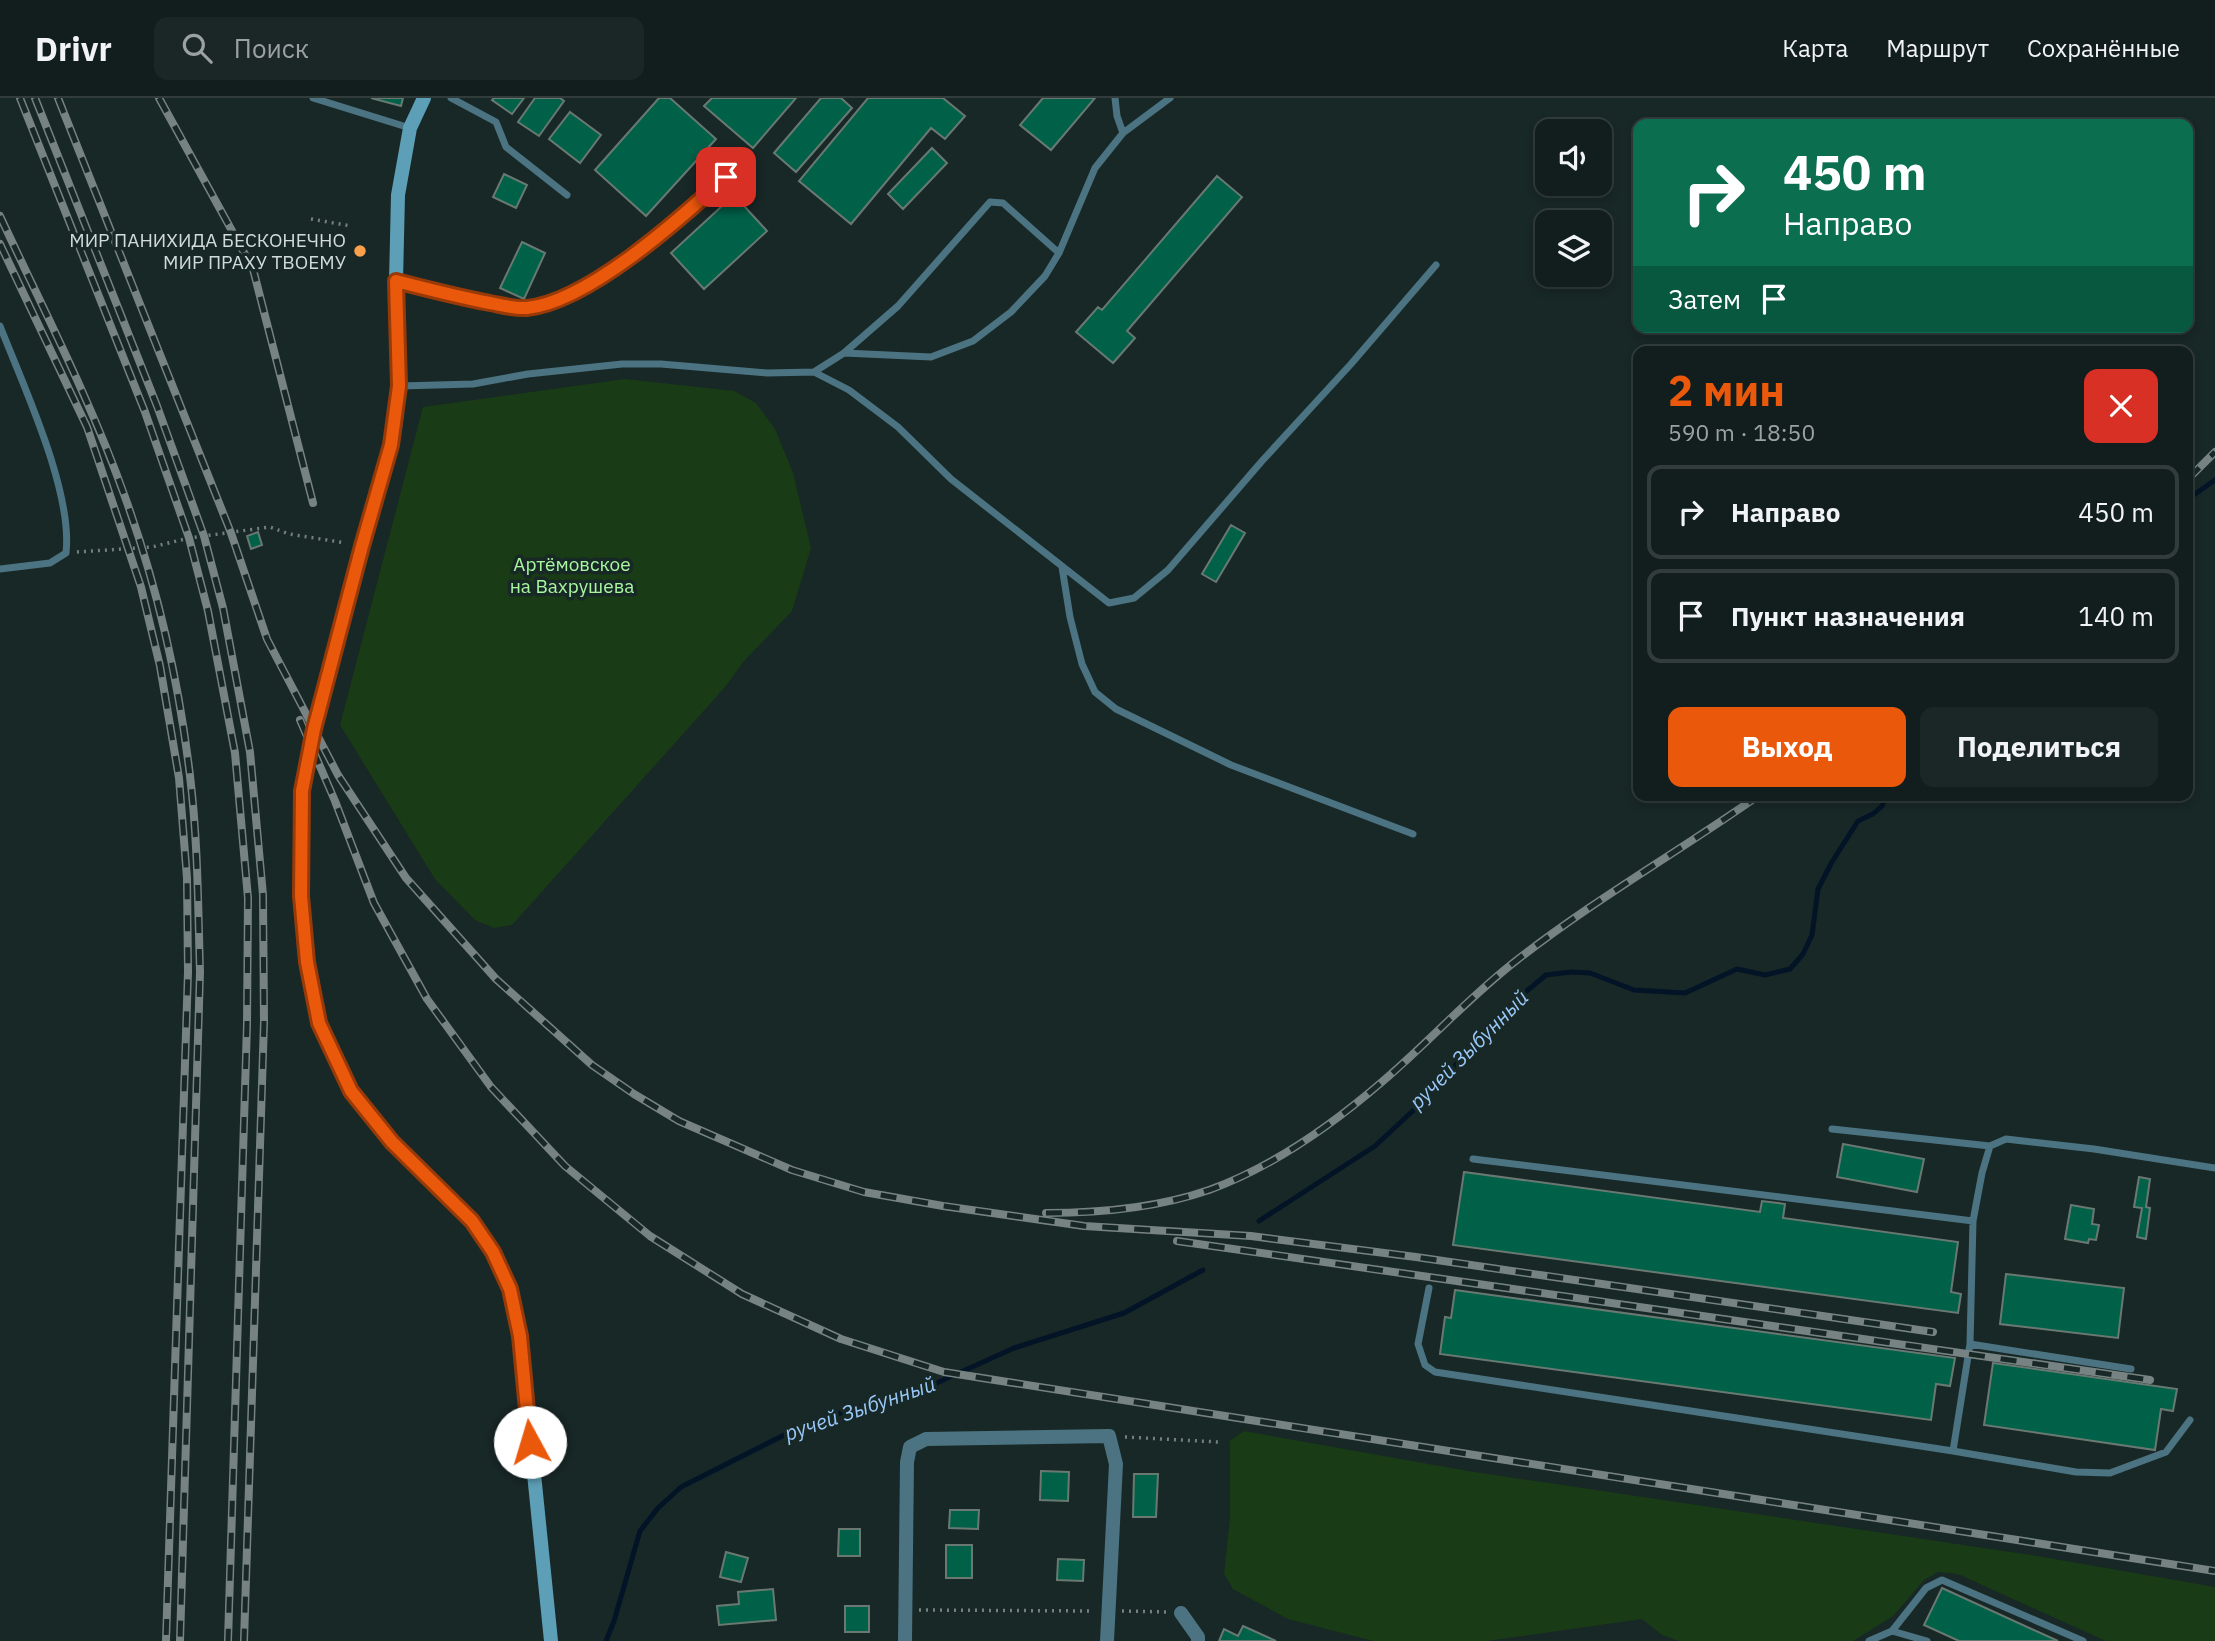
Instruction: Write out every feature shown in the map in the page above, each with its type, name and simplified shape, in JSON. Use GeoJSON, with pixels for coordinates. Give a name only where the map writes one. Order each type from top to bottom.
{"type":"FeatureCollection","features":[{"type":"Feature","properties":{"kind":"main road"},"geometry":{"type":"LineString","coordinates":[[424,98],[410,128],[398,195],[396,281],[399,386],[391,445],[314,729],[302,791],[301,896],[307,962],[319,1023],[351,1091],[392,1142],[472,1221],[493,1252],[510,1289],[520,1336],[551,1641]]}},
{"type":"Feature","properties":{"kind":"street"},"geometry":{"type":"LineString","coordinates":[[905,1641],[907,1462],[910,1447],[926,1439],[1109,1436],[1116,1464],[1107,1641]]}},
{"type":"Feature","properties":{"kind":"street"},"geometry":{"type":"LineString","coordinates":[[1181,1613],[1198,1641]]}},
{"type":"Feature","properties":{"kind":"lane"},"geometry":{"type":"LineString","coordinates":[[313,98],[410,128]]}},
{"type":"Feature","properties":{"kind":"lane"},"geometry":{"type":"LineString","coordinates":[[451,98],[496,122],[506,147],[567,195]]}},
{"type":"Feature","properties":{"kind":"lane"},"geometry":{"type":"LineString","coordinates":[[1115,98],[1123,133]]}},
{"type":"Feature","properties":{"kind":"lane"},"geometry":{"type":"LineString","coordinates":[[844,353],[931,356],[973,341],[1011,312],[1045,276],[1059,253],[1095,168],[1123,133],[1170,98]]}},
{"type":"Feature","properties":{"kind":"lane"},"geometry":{"type":"LineString","coordinates":[[396,281],[525,309],[547,304],[579,290],[608,272],[675,224],[743,161]]}},
{"type":"Feature","properties":{"kind":"lane"},"geometry":{"type":"LineString","coordinates":[[814,372],[844,353],[898,306],[990,202],[1003,203],[1059,253]]}},
{"type":"Feature","properties":{"kind":"lane"},"geometry":{"type":"LineString","coordinates":[[399,386],[473,384],[528,374],[622,364],[661,364],[768,373],[814,372],[849,390],[898,427],[951,479],[1109,603],[1134,598],[1168,570],[1436,265]]}},
{"type":"Feature","properties":{"kind":"lane"},"geometry":{"type":"LineString","coordinates":[[0,326],[45,444],[66,523],[66,553],[50,563],[0,569]]}},
{"type":"Feature","properties":{"kind":"lane"},"geometry":{"type":"LineString","coordinates":[[1062,566],[1070,617],[1082,664],[1095,692],[1116,709],[1231,765],[1413,834]]}},
{"type":"Feature","properties":{"kind":"lane"},"geometry":{"type":"LineString","coordinates":[[1832,1129],[1990,1146],[2006,1139],[2094,1149],[2215,1168]]}},
{"type":"Feature","properties":{"kind":"lane"},"geometry":{"type":"LineString","coordinates":[[1953,1451],[1970,1344],[1973,1221],[1990,1146]]}},
{"type":"Feature","properties":{"kind":"lane"},"geometry":{"type":"LineString","coordinates":[[1473,1159],[1973,1221]]}},
{"type":"Feature","properties":{"kind":"lane"},"geometry":{"type":"LineString","coordinates":[[1429,1288],[1418,1343],[1425,1365],[1435,1371],[2084,1473],[2110,1473],[2166,1452],[2190,1420]]}},
{"type":"Feature","properties":{"kind":"lane"},"geometry":{"type":"LineString","coordinates":[[1970,1344],[2131,1368]]}},
{"type":"Feature","properties":{"kind":"lane"},"geometry":{"type":"LineString","coordinates":[[1869,1641],[1892,1631],[1926,1588],[1942,1580],[2082,1641]]}},
{"type":"Feature","properties":{"kind":"lane"},"geometry":{"type":"LineString","coordinates":[[1892,1631],[1927,1641]]}},
{"type":"Feature","properties":{"kind":"path"},"geometry":{"type":"LineString","coordinates":[[311,219],[351,226]]}},
{"type":"Feature","properties":{"kind":"path"},"geometry":{"type":"LineString","coordinates":[[66,553],[152,547],[189,538],[270,527],[289,534],[362,546]]}},
{"type":"Feature","properties":{"kind":"path"},"geometry":{"type":"LineString","coordinates":[[1109,1436],[1218,1442]]}},
{"type":"Feature","properties":{"kind":"path"},"geometry":{"type":"LineString","coordinates":[[906,1610],[1181,1613]]}},
{"type":"Feature","properties":{"kind":"green space","name":"Артёмовское на Вахрушева"},"geometry":{"type":"Polygon","coordinates":[[[625,379],[734,391],[756,403],[775,429],[793,473],[811,548],[792,611],[744,661],[725,687],[512,925],[494,928],[475,920],[435,879],[340,725],[423,407],[625,379]]]}},
{"type":"Feature","properties":{"kind":"green space"},"geometry":{"type":"Polygon","coordinates":[[[1244,1431],[1468,1471],[2037,1556],[2215,1587],[2215,1641],[2106,1641],[1958,1574],[1938,1572],[1924,1580],[1893,1616],[1853,1641],[1679,1641],[1662,1635],[1642,1619],[1487,1641],[1373,1641],[1288,1619],[1233,1589],[1224,1574],[1230,1518],[1230,1441],[1244,1431]]]}},
{"type":"Feature","properties":{"kind":"building"},"geometry":{"type":"Polygon","coordinates":[[[371,98],[403,98],[401,106],[371,98]]]}},
{"type":"Feature","properties":{"kind":"building"},"geometry":{"type":"Polygon","coordinates":[[[524,98],[512,114],[492,100],[524,98]]]}},
{"type":"Feature","properties":{"kind":"building"},"geometry":{"type":"Polygon","coordinates":[[[535,98],[560,98],[564,101],[539,136],[518,122],[535,98]]]}},
{"type":"Feature","properties":{"kind":"building"},"geometry":{"type":"Polygon","coordinates":[[[659,98],[670,98],[716,139],[646,216],[595,170],[659,98]]]}},
{"type":"Feature","properties":{"kind":"building"},"geometry":{"type":"Polygon","coordinates":[[[712,98],[796,98],[753,148],[704,106],[712,98]]]}},
{"type":"Feature","properties":{"kind":"building"},"geometry":{"type":"Polygon","coordinates":[[[821,98],[841,98],[852,108],[796,172],[774,153],[821,98]]]}},
{"type":"Feature","properties":{"kind":"building"},"geometry":{"type":"Polygon","coordinates":[[[868,98],[943,98],[965,116],[945,139],[931,128],[851,224],[799,181],[868,98]]]}},
{"type":"Feature","properties":{"kind":"building"},"geometry":{"type":"Polygon","coordinates":[[[1043,98],[1095,98],[1051,150],[1020,125],[1043,98]]]}},
{"type":"Feature","properties":{"kind":"building"},"geometry":{"type":"Polygon","coordinates":[[[570,112],[601,135],[580,163],[549,139],[570,112]]]}},
{"type":"Feature","properties":{"kind":"building"},"geometry":{"type":"Polygon","coordinates":[[[932,148],[947,163],[903,209],[888,194],[932,148]]]}},
{"type":"Feature","properties":{"kind":"building"},"geometry":{"type":"Polygon","coordinates":[[[504,174],[527,185],[516,208],[493,197],[504,174]]]}},
{"type":"Feature","properties":{"kind":"building"},"geometry":{"type":"Polygon","coordinates":[[[1217,176],[1242,197],[1127,331],[1135,338],[1113,363],[1076,332],[1098,307],[1102,310],[1217,176]]]}},
{"type":"Feature","properties":{"kind":"building"},"geometry":{"type":"Polygon","coordinates":[[[734,195],[767,231],[704,289],[671,253],[734,195]]]}},
{"type":"Feature","properties":{"kind":"building"},"geometry":{"type":"Polygon","coordinates":[[[522,242],[545,253],[524,299],[500,288],[522,242]]]}},
{"type":"Feature","properties":{"kind":"building"},"geometry":{"type":"Polygon","coordinates":[[[1231,525],[1245,533],[1216,582],[1202,574],[1231,525]]]}},
{"type":"Feature","properties":{"kind":"building"},"geometry":{"type":"Polygon","coordinates":[[[258,532],[262,545],[251,549],[247,536],[258,532]]]}},
{"type":"Feature","properties":{"kind":"building"},"geometry":{"type":"Polygon","coordinates":[[[1843,1144],[1924,1159],[1917,1192],[1837,1177],[1843,1144]]]}},
{"type":"Feature","properties":{"kind":"building"},"geometry":{"type":"Polygon","coordinates":[[[1464,1172],[1760,1212],[1762,1201],[1785,1204],[1783,1218],[1958,1242],[1951,1292],[1961,1294],[1958,1313],[1453,1245],[1464,1172]]]}},
{"type":"Feature","properties":{"kind":"building"},"geometry":{"type":"Polygon","coordinates":[[[2139,1177],[2150,1179],[2146,1207],[2150,1208],[2146,1239],[2137,1237],[2142,1208],[2134,1207],[2139,1177]]]}},
{"type":"Feature","properties":{"kind":"building"},"geometry":{"type":"Polygon","coordinates":[[[2071,1205],[2094,1209],[2092,1224],[2099,1225],[2096,1240],[2089,1239],[2088,1243],[2065,1239],[2071,1205]]]}},
{"type":"Feature","properties":{"kind":"building"},"geometry":{"type":"Polygon","coordinates":[[[2006,1274],[2124,1288],[2118,1338],[2000,1324],[2006,1274]]]}},
{"type":"Feature","properties":{"kind":"building"},"geometry":{"type":"Polygon","coordinates":[[[1455,1290],[1955,1358],[1950,1386],[1936,1384],[1931,1420],[1440,1354],[1445,1317],[1451,1318],[1455,1290]]]}},
{"type":"Feature","properties":{"kind":"building"},"geometry":{"type":"Polygon","coordinates":[[[1993,1363],[2177,1389],[2173,1411],[2161,1409],[2155,1450],[1984,1425],[1993,1363]]]}},
{"type":"Feature","properties":{"kind":"building"},"geometry":{"type":"Polygon","coordinates":[[[1041,1471],[1069,1472],[1068,1501],[1040,1500],[1041,1471]]]}},
{"type":"Feature","properties":{"kind":"building"},"geometry":{"type":"Polygon","coordinates":[[[1134,1474],[1158,1474],[1156,1517],[1133,1517],[1134,1474]]]}},
{"type":"Feature","properties":{"kind":"building"},"geometry":{"type":"Polygon","coordinates":[[[950,1510],[979,1510],[978,1529],[949,1528],[950,1510]]]}},
{"type":"Feature","properties":{"kind":"building"},"geometry":{"type":"Polygon","coordinates":[[[839,1529],[860,1529],[860,1556],[838,1556],[839,1529]]]}},
{"type":"Feature","properties":{"kind":"building"},"geometry":{"type":"Polygon","coordinates":[[[946,1545],[972,1545],[972,1578],[946,1578],[946,1545]]]}},
{"type":"Feature","properties":{"kind":"building"},"geometry":{"type":"Polygon","coordinates":[[[726,1552],[748,1558],[741,1582],[720,1577],[726,1552]]]}},
{"type":"Feature","properties":{"kind":"building"},"geometry":{"type":"Polygon","coordinates":[[[1058,1559],[1084,1560],[1083,1581],[1057,1580],[1058,1559]]]}},
{"type":"Feature","properties":{"kind":"building"},"geometry":{"type":"Polygon","coordinates":[[[1942,1588],[2058,1641],[1959,1641],[1924,1625],[1942,1588]]]}},
{"type":"Feature","properties":{"kind":"building"},"geometry":{"type":"Polygon","coordinates":[[[773,1589],[776,1620],[719,1625],[717,1606],[739,1604],[738,1592],[773,1589]]]}},
{"type":"Feature","properties":{"kind":"building"},"geometry":{"type":"Polygon","coordinates":[[[845,1606],[869,1606],[869,1632],[845,1632],[845,1606]]]}},
{"type":"Feature","properties":{"kind":"building"},"geometry":{"type":"Polygon","coordinates":[[[1243,1626],[1276,1641],[1219,1641],[1224,1629],[1238,1636],[1243,1626]]]}},
{"type":"Feature","properties":{"kind":"waterway","name":"ручей Зыбунный"},"geometry":{"type":"LineString","coordinates":[[2193,495],[2215,480]]}},
{"type":"Feature","properties":{"kind":"waterway","name":"ручей Зыбунный"},"geometry":{"type":"LineString","coordinates":[[1259,1221],[1375,1146],[1417,1107],[1516,1000],[1546,975],[1590,973],[1634,990],[1685,993],[1737,969],[1765,975],[1790,969],[1803,954],[1812,935],[1818,889],[1832,862],[1858,821],[1873,814],[1884,801]]}},
{"type":"Feature","properties":{"kind":"waterway","name":"ручей Зыбунный"},"geometry":{"type":"LineString","coordinates":[[606,1641],[640,1531],[658,1508],[681,1487],[798,1428],[873,1402],[908,1396],[1014,1348],[1124,1313],[1203,1270]]}},
{"type":"Feature","properties":{"kind":"railway"},"geometry":{"type":"LineString","coordinates":[[20,98],[145,412],[189,538],[208,611],[235,753],[248,898],[247,1024],[228,1641]]}},
{"type":"Feature","properties":{"kind":"railway"},"geometry":{"type":"LineString","coordinates":[[35,98],[157,406],[204,536],[223,608],[250,752],[263,895],[264,1022],[244,1641]]}},
{"type":"Feature","properties":{"kind":"railway"},"geometry":{"type":"LineString","coordinates":[[58,98],[231,533],[267,639],[338,775],[406,878],[496,979],[592,1065],[634,1094],[679,1121],[792,1170],[864,1192],[1084,1226],[1251,1236],[1416,1257],[1933,1332]]}},
{"type":"Feature","properties":{"kind":"railway"},"geometry":{"type":"LineString","coordinates":[[159,98],[253,269],[313,503]]}},
{"type":"Feature","properties":{"kind":"railway"},"geometry":{"type":"LineString","coordinates":[[0,216],[97,426],[137,531],[165,635],[180,705],[190,776],[196,849],[200,972],[180,1641]]}},
{"type":"Feature","properties":{"kind":"railway"},"geometry":{"type":"LineString","coordinates":[[0,244],[87,427],[141,587],[160,666],[179,778],[187,878],[188,972],[166,1641]]}},
{"type":"Feature","properties":{"kind":"railway"},"geometry":{"type":"LineString","coordinates":[[2193,474],[2215,452]]}},
{"type":"Feature","properties":{"kind":"railway"},"geometry":{"type":"LineString","coordinates":[[300,720],[374,903],[427,999],[491,1087],[565,1166],[650,1236],[742,1294],[841,1339],[944,1372],[2215,1571]]}},
{"type":"Feature","properties":{"kind":"railway"},"geometry":{"type":"LineString","coordinates":[[1046,1213],[1108,1210],[1169,1201],[1233,1181],[1279,1157],[1364,1097],[1517,960],[1576,917],[1751,801]]}},
{"type":"Feature","properties":{"kind":"railway"},"geometry":{"type":"LineString","coordinates":[[1177,1241],[2150,1380]]}},
{"type":"Feature","properties":{"kind":"place","name":"МИР ПАНИХИДА БЕСКОНЕЧНО МИР ПРАХУ ТВОЕМУ"},"geometry":{"type":"Point","coordinates":[360,251]}},
{"type":"Feature","properties":{"kind":"route"},"geometry":{"type":"LineString","coordinates":[[530,1442],[520,1336],[510,1289],[493,1252],[472,1221],[392,1142],[351,1091],[319,1023],[307,962],[301,896],[302,791],[314,729],[396,421],[399,386],[396,281],[463,298],[525,309],[547,304],[579,290],[608,272],[675,224],[726,177]]}}]}
